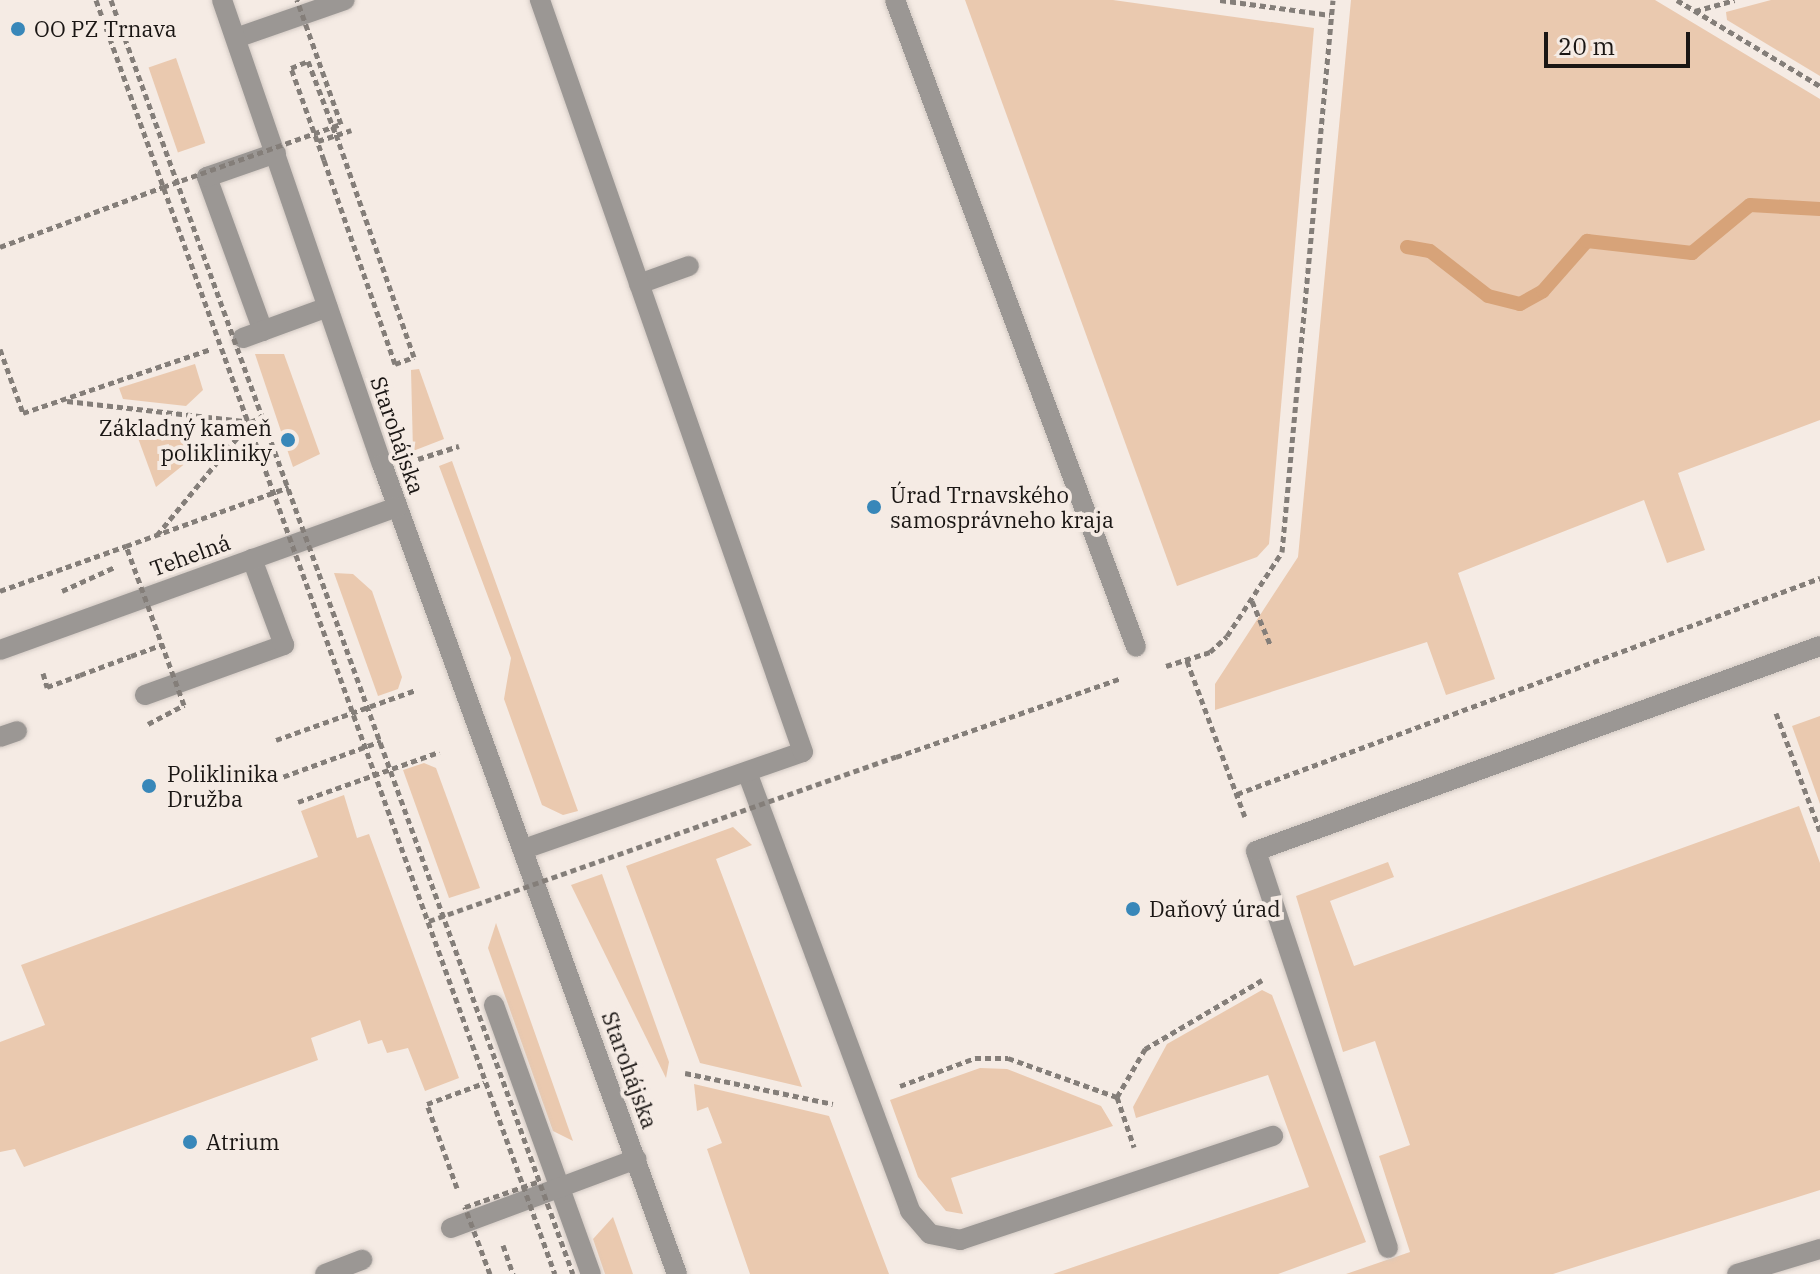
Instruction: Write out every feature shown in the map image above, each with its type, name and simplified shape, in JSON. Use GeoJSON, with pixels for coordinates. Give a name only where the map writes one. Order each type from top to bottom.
{"type":"FeatureCollection","features":[{"type":"Feature","properties":{"kind":"street","name":"Starohájska"},"geometry":{"type":"LineString","coordinates":[[222,0],[397,507],[677,1274]]}},
{"type":"Feature","properties":{"kind":"street"},"geometry":{"type":"LineString","coordinates":[[236,38],[345,0]]}},
{"type":"Feature","properties":{"kind":"street"},"geometry":{"type":"LineString","coordinates":[[524,849],[803,752],[540,0]]}},
{"type":"Feature","properties":{"kind":"street"},"geometry":{"type":"LineString","coordinates":[[895,0],[1136,647]]}},
{"type":"Feature","properties":{"kind":"street"},"geometry":{"type":"LineString","coordinates":[[276,153],[207,177],[247,336],[328,307]]}},
{"type":"Feature","properties":{"kind":"street"},"geometry":{"type":"LineString","coordinates":[[639,284],[689,266]]}},
{"type":"Feature","properties":{"kind":"street","name":"Tehelná"},"geometry":{"type":"LineString","coordinates":[[0,650],[397,507]]}},
{"type":"Feature","properties":{"kind":"street"},"geometry":{"type":"LineString","coordinates":[[145,695],[284,645],[252,559]]}},
{"type":"Feature","properties":{"kind":"street"},"geometry":{"type":"LineString","coordinates":[[1388,1248],[1256,851],[1820,646]]}},
{"type":"Feature","properties":{"kind":"street"},"geometry":{"type":"LineString","coordinates":[[747,772],[910,1211],[930,1234],[960,1240],[1273,1136]]}},
{"type":"Feature","properties":{"kind":"street"},"geometry":{"type":"LineString","coordinates":[[494,1005],[591,1274]]}},
{"type":"Feature","properties":{"kind":"street"},"geometry":{"type":"LineString","coordinates":[[451,1228],[637,1159]]}},
{"type":"Feature","properties":{"kind":"street"},"geometry":{"type":"LineString","coordinates":[[1737,1274],[1820,1249]]}},
{"type":"Feature","properties":{"kind":"street"},"geometry":{"type":"LineString","coordinates":[[325,1274],[362,1260]]}},
{"type":"Feature","properties":{"kind":"path"},"geometry":{"type":"LineString","coordinates":[[96,0],[276,492],[555,1274]]}},
{"type":"Feature","properties":{"kind":"path"},"geometry":{"type":"LineString","coordinates":[[111,0],[177,181],[247,336],[263,417],[573,1274]]}},
{"type":"Feature","properties":{"kind":"path"},"geometry":{"type":"LineString","coordinates":[[0,247],[341,124],[297,0]]}},
{"type":"Feature","properties":{"kind":"path"},"geometry":{"type":"LineString","coordinates":[[1220,0],[1330,15]]}},
{"type":"Feature","properties":{"kind":"path"},"geometry":{"type":"LineString","coordinates":[[1159,668],[1210,652],[1252,601],[1282,552],[1333,0]]}},
{"type":"Feature","properties":{"kind":"path"},"geometry":{"type":"LineString","coordinates":[[1677,0],[1820,86]]}},
{"type":"Feature","properties":{"kind":"path"},"geometry":{"type":"LineString","coordinates":[[1695,11],[1735,0]]}},
{"type":"Feature","properties":{"kind":"path"},"geometry":{"type":"LineString","coordinates":[[333,126],[414,357],[395,364],[291,68],[308,61],[336,135]]}},
{"type":"Feature","properties":{"kind":"path"},"geometry":{"type":"LineString","coordinates":[[318,141],[351,130]]}},
{"type":"Feature","properties":{"kind":"path"},"geometry":{"type":"LineString","coordinates":[[0,349],[23,413],[247,336]]}},
{"type":"Feature","properties":{"kind":"path"},"geometry":{"type":"LineString","coordinates":[[62,400],[250,422],[263,417]]}},
{"type":"Feature","properties":{"kind":"path"},"geometry":{"type":"LineString","coordinates":[[157,535],[250,422]]}},
{"type":"Feature","properties":{"kind":"path"},"geometry":{"type":"LineString","coordinates":[[414,460],[459,446]]}},
{"type":"Feature","properties":{"kind":"path"},"geometry":{"type":"LineString","coordinates":[[0,591],[289,487]]}},
{"type":"Feature","properties":{"kind":"path"},"geometry":{"type":"LineString","coordinates":[[126,546],[184,705],[148,724]]}},
{"type":"Feature","properties":{"kind":"path"},"geometry":{"type":"LineString","coordinates":[[1237,794],[1820,578]]}},
{"type":"Feature","properties":{"kind":"path"},"geometry":{"type":"LineString","coordinates":[[1252,601],[1270,644]]}},
{"type":"Feature","properties":{"kind":"path"},"geometry":{"type":"LineString","coordinates":[[53,670],[42,674],[47,687],[162,645]]}},
{"type":"Feature","properties":{"kind":"path"},"geometry":{"type":"LineString","coordinates":[[1187,661],[1256,851]]}},
{"type":"Feature","properties":{"kind":"path"},"geometry":{"type":"LineString","coordinates":[[429,921],[1134,675]]}},
{"type":"Feature","properties":{"kind":"path"},"geometry":{"type":"LineString","coordinates":[[276,740],[416,690]]}},
{"type":"Feature","properties":{"kind":"path"},"geometry":{"type":"LineString","coordinates":[[1776,713],[1820,831]]}},
{"type":"Feature","properties":{"kind":"path"},"geometry":{"type":"LineString","coordinates":[[274,780],[381,741]]}},
{"type":"Feature","properties":{"kind":"path"},"geometry":{"type":"LineString","coordinates":[[298,802],[439,752]]}},
{"type":"Feature","properties":{"kind":"path"},"geometry":{"type":"LineString","coordinates":[[1145,1179],[1117,1097],[1145,1049],[1294,962]]}},
{"type":"Feature","properties":{"kind":"path"},"geometry":{"type":"LineString","coordinates":[[888,1090],[975,1058],[1008,1058],[1117,1097]]}},
{"type":"Feature","properties":{"kind":"path"},"geometry":{"type":"LineString","coordinates":[[685,1073],[840,1105]]}},
{"type":"Feature","properties":{"kind":"path"},"geometry":{"type":"LineString","coordinates":[[490,1274],[427,1104],[502,1077]]}},
{"type":"Feature","properties":{"kind":"path"},"geometry":{"type":"LineString","coordinates":[[465,1207],[540,1181]]}},
{"type":"Feature","properties":{"kind":"shaded area"},"geometry":{"type":"Polygon","coordinates":[[[965,0],[1113,0],[1314,28],[1269,544],[1257,557],[1177,586],[965,0]]]}},
{"type":"Feature","properties":{"kind":"shaded area"},"geometry":{"type":"Polygon","coordinates":[[[1351,0],[1655,0],[1820,99],[1820,420],[1678,473],[1705,550],[1667,563],[1644,500],[1458,573],[1495,679],[1446,695],[1427,642],[1215,710],[1215,684],[1298,557],[1351,0]]]}},
{"type":"Feature","properties":{"kind":"shaded area"},"geometry":{"type":"Polygon","coordinates":[[[1771,0],[1820,0],[1820,76],[1727,20],[1726,12],[1771,0]]]}},
{"type":"Feature","properties":{"kind":"shaded area"},"geometry":{"type":"Polygon","coordinates":[[[176,58],[205,143],[178,153],[149,67],[176,58]]]}},
{"type":"Feature","properties":{"kind":"shaded area"},"geometry":{"type":"Polygon","coordinates":[[[255,354],[284,354],[320,454],[293,467],[255,354]]]}},
{"type":"Feature","properties":{"kind":"shaded area"},"geometry":{"type":"Polygon","coordinates":[[[195,364],[203,390],[186,406],[123,399],[119,388],[195,364]]]}},
{"type":"Feature","properties":{"kind":"shaded area"},"geometry":{"type":"Polygon","coordinates":[[[419,369],[444,439],[413,451],[411,370],[419,369]]]}},
{"type":"Feature","properties":{"kind":"shaded area"},"geometry":{"type":"Polygon","coordinates":[[[135,430],[187,436],[192,458],[156,487],[135,430]]]}},
{"type":"Feature","properties":{"kind":"shaded area"},"geometry":{"type":"Polygon","coordinates":[[[452,461],[578,811],[563,815],[542,805],[504,699],[511,658],[439,466],[452,461]]]}},
{"type":"Feature","properties":{"kind":"shaded area"},"geometry":{"type":"Polygon","coordinates":[[[334,573],[353,574],[372,591],[402,677],[398,689],[378,696],[334,573]]]}},
{"type":"Feature","properties":{"kind":"shaded area"},"geometry":{"type":"Polygon","coordinates":[[[1820,716],[1820,804],[1792,726],[1820,716]]]}},
{"type":"Feature","properties":{"kind":"shaded area"},"geometry":{"type":"Polygon","coordinates":[[[424,763],[436,768],[480,888],[449,898],[403,770],[424,763]]]}},
{"type":"Feature","properties":{"kind":"shaded area"},"geometry":{"type":"Polygon","coordinates":[[[344,795],[357,838],[369,834],[459,1078],[425,1091],[408,1048],[387,1053],[382,1040],[368,1044],[360,1020],[311,1038],[318,1060],[24,1167],[15,1149],[0,1152],[0,1042],[45,1025],[21,965],[318,857],[301,811],[344,795]]]}},
{"type":"Feature","properties":{"kind":"shaded area"},"geometry":{"type":"Polygon","coordinates":[[[1799,806],[1820,863],[1820,1190],[1553,1274],[1346,1274],[1410,1252],[1379,1156],[1410,1145],[1375,1041],[1343,1052],[1296,896],[1388,862],[1394,877],[1330,901],[1354,966],[1799,806]]]}},
{"type":"Feature","properties":{"kind":"shaded area"},"geometry":{"type":"Polygon","coordinates":[[[733,827],[752,845],[716,859],[802,1087],[700,1063],[626,866],[733,827]]]}},
{"type":"Feature","properties":{"kind":"shaded area"},"geometry":{"type":"Polygon","coordinates":[[[602,874],[669,1062],[666,1078],[571,885],[602,874]]]}},
{"type":"Feature","properties":{"kind":"shaded area"},"geometry":{"type":"Polygon","coordinates":[[[496,923],[573,1141],[553,1131],[488,948],[496,923]]]}},
{"type":"Feature","properties":{"kind":"shaded area"},"geometry":{"type":"Polygon","coordinates":[[[1262,990],[1272,995],[1366,1242],[1278,1274],[1053,1274],[1309,1187],[1268,1075],[1136,1118],[1133,1107],[1167,1044],[1262,990]]]}},
{"type":"Feature","properties":{"kind":"shaded area"},"geometry":{"type":"Polygon","coordinates":[[[980,1068],[1007,1069],[1101,1106],[1113,1126],[951,1178],[963,1214],[946,1211],[918,1177],[890,1100],[980,1068]]]}},
{"type":"Feature","properties":{"kind":"shaded area"},"geometry":{"type":"Polygon","coordinates":[[[694,1084],[829,1116],[889,1274],[750,1274],[707,1149],[722,1143],[708,1107],[697,1111],[694,1084]]]}},
{"type":"Feature","properties":{"kind":"shaded area"},"geometry":{"type":"Polygon","coordinates":[[[613,1217],[633,1274],[605,1274],[593,1239],[613,1217]]]}},
{"type":"Feature","properties":{"kind":"waterway"},"geometry":{"type":"LineString","coordinates":[[1407,247],[1430,251],[1488,296],[1520,304],[1543,291],[1587,241],[1692,253],[1750,205],[1820,209]]}},
{"type":"Feature","properties":{"kind":"place","name":"OO PZ Trnava"},"geometry":{"type":"Point","coordinates":[18,29]}},
{"type":"Feature","properties":{"kind":"place","name":"Základný kameň polikliniky"},"geometry":{"type":"Point","coordinates":[288,440]}},
{"type":"Feature","properties":{"kind":"place","name":"Úrad Trnavského samosprávneho kraja"},"geometry":{"type":"Point","coordinates":[874,507]}},
{"type":"Feature","properties":{"kind":"place","name":"Poliklinika Družba"},"geometry":{"type":"Point","coordinates":[149,786]}},
{"type":"Feature","properties":{"kind":"place","name":"Daňový úrad"},"geometry":{"type":"Point","coordinates":[1133,909]}},
{"type":"Feature","properties":{"kind":"place","name":"Atrium"},"geometry":{"type":"Point","coordinates":[190,1142]}}]}
